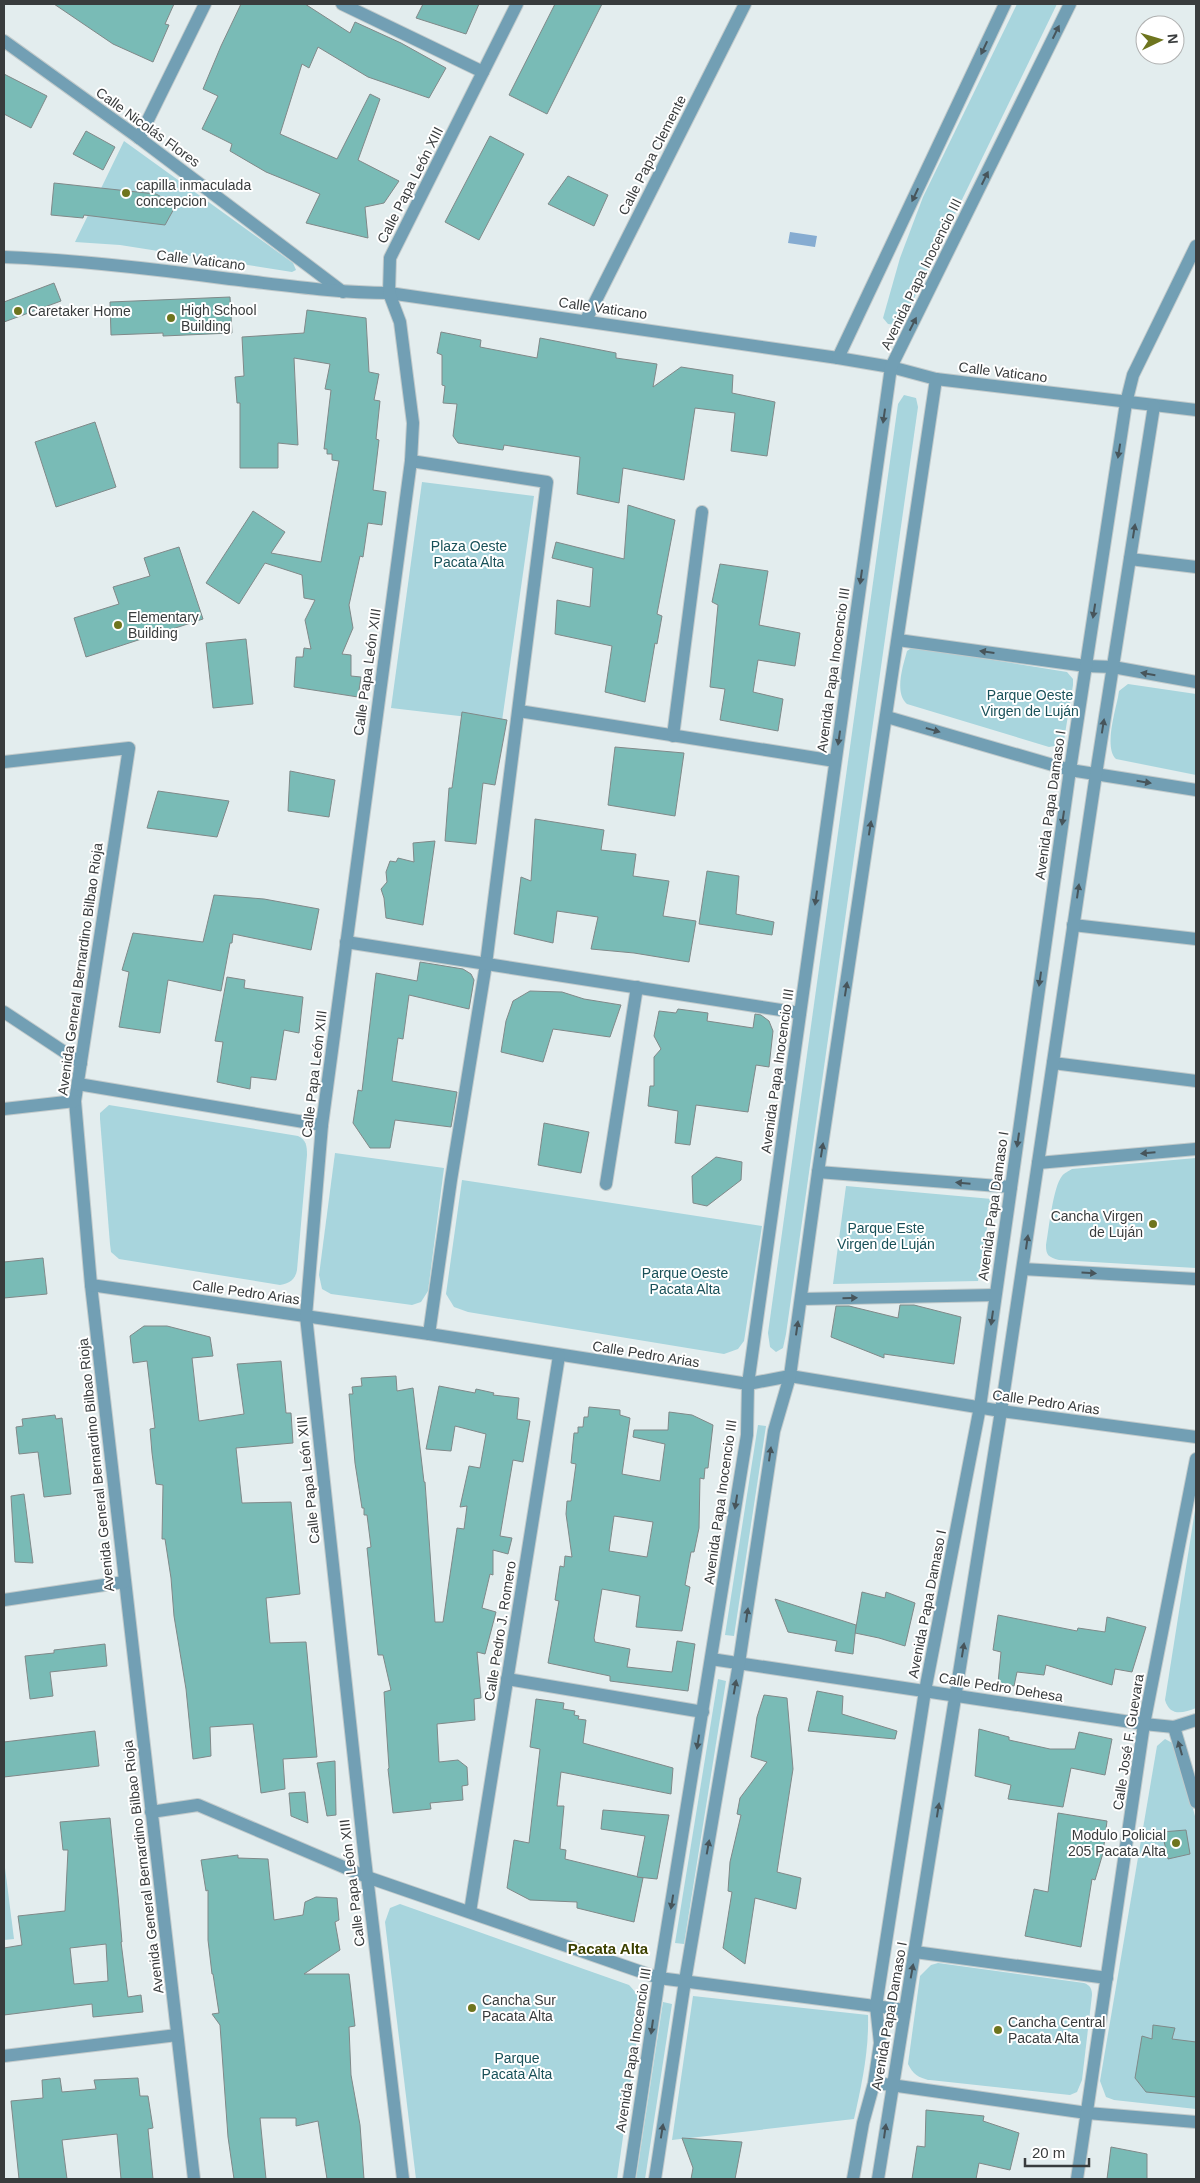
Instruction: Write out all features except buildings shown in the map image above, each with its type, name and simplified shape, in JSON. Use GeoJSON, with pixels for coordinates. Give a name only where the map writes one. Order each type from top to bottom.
{"type":"FeatureCollection","features":[{"type":"Feature","properties":{"kind":"street"},"geometry":{"type":"LineString","coordinates":[[139,138],[205,4]]}},
{"type":"Feature","properties":{"kind":"street"},"geometry":{"type":"LineString","coordinates":[[342,4],[483,72]]}},
{"type":"Feature","properties":{"kind":"street","name":"Calle Papa León XIII"},"geometry":{"type":"LineString","coordinates":[[403,2179],[367,1877],[306,1316],[322,1125],[411,461],[413,423],[400,322],[389,293],[390,258],[517,4]]}},
{"type":"Feature","properties":{"kind":"street","name":"Calle Papa Clemente"},"geometry":{"type":"LineString","coordinates":[[586,320],[745,4]]}},
{"type":"Feature","properties":{"kind":"street"},"geometry":{"type":"LineString","coordinates":[[838,358],[1005,4]]}},
{"type":"Feature","properties":{"kind":"street","name":"Avenida Papa Inocencio III"},"geometry":{"type":"LineString","coordinates":[[629,2179],[659,1978],[747,1435],[748,1384],[891,368],[1070,4]]}},
{"type":"Feature","properties":{"kind":"street","name":"Calle Nicolás Flores"},"geometry":{"type":"LineString","coordinates":[[4,41],[139,138],[344,293]]}},
{"type":"Feature","properties":{"kind":"street","name":"Avenida Papa Damaso I"},"geometry":{"type":"LineString","coordinates":[[853,2179],[863,2124],[874,2084],[880,2043],[876,2006],[926,1691],[980,1408],[1070,770],[1126,402],[1132,375],[1196,246]]}},
{"type":"Feature","properties":{"kind":"street","name":"Calle Vaticano"},"geometry":{"type":"LineString","coordinates":[[4,257],[58,259],[121,265],[344,293],[389,293],[586,320],[838,358],[936,379],[1196,410]]}},
{"type":"Feature","properties":{"kind":"street"},"geometry":{"type":"LineString","coordinates":[[655,2179],[685,1982],[739,1663],[774,1431],[790,1376],[818,1172],[936,379]]}},
{"type":"Feature","properties":{"kind":"street","name":"Avenida Papa Damaso I"},"geometry":{"type":"LineString","coordinates":[[878,2179],[1001,1411],[1096,774],[1154,406]]}},
{"type":"Feature","properties":{"kind":"street"},"geometry":{"type":"LineString","coordinates":[[411,461],[547,482],[486,964],[451,1180],[430,1334]]}},
{"type":"Feature","properties":{"kind":"street"},"geometry":{"type":"LineString","coordinates":[[673,736],[702,512]]}},
{"type":"Feature","properties":{"kind":"street"},"geometry":{"type":"LineString","coordinates":[[1130,559],[1196,566]]}},
{"type":"Feature","properties":{"kind":"street"},"geometry":{"type":"LineString","coordinates":[[898,640],[1086,666],[1113,667],[1196,682]]}},
{"type":"Feature","properties":{"kind":"street"},"geometry":{"type":"LineString","coordinates":[[519,711],[835,761]]}},
{"type":"Feature","properties":{"kind":"street"},"geometry":{"type":"LineString","coordinates":[[887,717],[1070,770],[1196,790]]}},
{"type":"Feature","properties":{"kind":"street","name":"Avenida General Bernardino Bilbao Rioja"},"geometry":{"type":"LineString","coordinates":[[4,762],[128,748],[75,1101],[91,1284],[194,2179]]}},
{"type":"Feature","properties":{"kind":"street"},"geometry":{"type":"LineString","coordinates":[[1073,926],[1196,939]]}},
{"type":"Feature","properties":{"kind":"street"},"geometry":{"type":"LineString","coordinates":[[346,942],[800,1013]]}},
{"type":"Feature","properties":{"kind":"street"},"geometry":{"type":"LineString","coordinates":[[606,1184],[637,987]]}},
{"type":"Feature","properties":{"kind":"street"},"geometry":{"type":"LineString","coordinates":[[4,1012],[81,1063]]}},
{"type":"Feature","properties":{"kind":"street"},"geometry":{"type":"LineString","coordinates":[[1053,1063],[1196,1081]]}},
{"type":"Feature","properties":{"kind":"street"},"geometry":{"type":"LineString","coordinates":[[78,1084],[322,1125]]}},
{"type":"Feature","properties":{"kind":"street"},"geometry":{"type":"LineString","coordinates":[[4,1109],[75,1101]]}},
{"type":"Feature","properties":{"kind":"street"},"geometry":{"type":"LineString","coordinates":[[1038,1163],[1196,1149]]}},
{"type":"Feature","properties":{"kind":"street"},"geometry":{"type":"LineString","coordinates":[[818,1172],[1011,1187]]}},
{"type":"Feature","properties":{"kind":"street"},"geometry":{"type":"LineString","coordinates":[[1023,1269],[1196,1279]]}},
{"type":"Feature","properties":{"kind":"street","name":"Calle Pedro Arias"},"geometry":{"type":"LineString","coordinates":[[91,1284],[430,1334],[559,1356],[748,1384],[790,1376],[980,1408],[1196,1437]]}},
{"type":"Feature","properties":{"kind":"street"},"geometry":{"type":"LineString","coordinates":[[801,1300],[995,1295]]}},
{"type":"Feature","properties":{"kind":"street","name":"Calle Pedro J. Romero"},"geometry":{"type":"LineString","coordinates":[[470,1912],[559,1356]]}},
{"type":"Feature","properties":{"kind":"street","name":"Calle José F. Guevara"},"geometry":{"type":"LineString","coordinates":[[1077,2179],[1144,1724],[1196,1459]]}},
{"type":"Feature","properties":{"kind":"street"},"geometry":{"type":"LineString","coordinates":[[4,1600],[124,1582]]}},
{"type":"Feature","properties":{"kind":"street","name":"Calle Pedro Dehesa"},"geometry":{"type":"LineString","coordinates":[[711,1659],[1144,1724],[1174,1727],[1196,1720]]}},
{"type":"Feature","properties":{"kind":"street"},"geometry":{"type":"LineString","coordinates":[[507,1679],[703,1712]]}},
{"type":"Feature","properties":{"kind":"street"},"geometry":{"type":"LineString","coordinates":[[1174,1727],[1196,1802]]}},
{"type":"Feature","properties":{"kind":"street"},"geometry":{"type":"LineString","coordinates":[[151,1812],[198,1805],[367,1877],[659,1978],[905,2010]]}},
{"type":"Feature","properties":{"kind":"street"},"geometry":{"type":"LineString","coordinates":[[915,1952],[1107,1978]]}},
{"type":"Feature","properties":{"kind":"street"},"geometry":{"type":"LineString","coordinates":[[4,2056],[177,2035]]}},
{"type":"Feature","properties":{"kind":"street"},"geometry":{"type":"LineString","coordinates":[[874,2084],[892,2084],[1086,2113],[1196,2122]]}},
{"type":"Feature","properties":{"kind":"green space"},"geometry":{"type":"Polygon","coordinates":[[[1017,4],[1057,4],[906,315],[896,325],[888,324],[883,318],[900,258],[923,197],[1017,4]]]}},
{"type":"Feature","properties":{"kind":"green space"},"geometry":{"type":"Polygon","coordinates":[[[124,141],[293,263],[296,270],[292,272],[120,245],[75,242],[124,141]]]}},
{"type":"Feature","properties":{"kind":"green space"},"geometry":{"type":"Polygon","coordinates":[[[904,395],[916,398],[918,407],[786,1334],[783,1348],[776,1352],[770,1347],[768,1333],[898,404],[904,395]]]}},
{"type":"Feature","properties":{"kind":"green space","name":"Plaza Oeste Pacata Alta"},"geometry":{"type":"Polygon","coordinates":[[[422,482],[534,496],[502,721],[391,708],[422,482]]]}},
{"type":"Feature","properties":{"kind":"green space","name":"Parque Oeste Virgen de Luján"},"geometry":{"type":"Polygon","coordinates":[[[913,647],[1067,672],[1073,679],[1073,685],[1064,740],[1060,745],[1049,747],[907,704],[903,699],[900,686],[907,651],[913,647]]]}},
{"type":"Feature","properties":{"kind":"green space","name":"Parque Oeste Virgen de Luján"},"geometry":{"type":"Polygon","coordinates":[[[1128,684],[1196,694],[1196,775],[1116,759],[1111,747],[1111,730],[1119,691],[1128,684]]]}},
{"type":"Feature","properties":{"kind":"green space"},"geometry":{"type":"Polygon","coordinates":[[[109,1105],[298,1136],[303,1139],[307,1155],[297,1270],[293,1279],[280,1285],[119,1259],[111,1252],[100,1119],[100,1113],[109,1105]]]}},
{"type":"Feature","properties":{"kind":"green space"},"geometry":{"type":"Polygon","coordinates":[[[335,1153],[444,1168],[428,1291],[421,1302],[412,1305],[331,1294],[322,1289],[319,1275],[335,1153]]]}},
{"type":"Feature","properties":{"kind":"green space"},"geometry":{"type":"Polygon","coordinates":[[[1196,1158],[1196,1268],[1059,1260],[1050,1257],[1047,1253],[1046,1245],[1056,1189],[1065,1173],[1072,1169],[1196,1158]]]}},
{"type":"Feature","properties":{"kind":"green space","name":"Parque Oeste Pacata Alta"},"geometry":{"type":"Polygon","coordinates":[[[462,1180],[762,1226],[744,1341],[738,1349],[724,1354],[468,1312],[454,1307],[446,1294],[462,1180]]]}},
{"type":"Feature","properties":{"kind":"green space","name":"Parque Este Virgen de Luján"},"geometry":{"type":"Polygon","coordinates":[[[846,1186],[992,1199],[978,1281],[833,1284],[846,1186]]]}},
{"type":"Feature","properties":{"kind":"green space"},"geometry":{"type":"Polygon","coordinates":[[[758,1425],[766,1426],[734,1636],[725,1635],[758,1425]]]}},
{"type":"Feature","properties":{"kind":"green space"},"geometry":{"type":"Polygon","coordinates":[[[1196,1504],[1196,1708],[1178,1712],[1170,1709],[1165,1700],[1196,1504]]]}},
{"type":"Feature","properties":{"kind":"green space"},"geometry":{"type":"Polygon","coordinates":[[[718,1679],[726,1681],[684,1944],[675,1943],[718,1679]]]}},
{"type":"Feature","properties":{"kind":"green space"},"geometry":{"type":"Polygon","coordinates":[[[1165,1739],[1176,1745],[1196,1820],[1196,2109],[1114,2100],[1106,2097],[1100,2081],[1157,1746],[1165,1739]]]}},
{"type":"Feature","properties":{"kind":"green space"},"geometry":{"type":"Polygon","coordinates":[[[4,1860],[14,1939],[4,1940],[4,1860]]]}},
{"type":"Feature","properties":{"kind":"green space","name":"Parque Pacata Alta"},"geometry":{"type":"Polygon","coordinates":[[[400,1904],[629,1985],[634,1991],[639,1999],[641,2010],[617,2179],[416,2179],[385,1922],[390,1908],[400,1904]]]}},
{"type":"Feature","properties":{"kind":"green space"},"geometry":{"type":"Polygon","coordinates":[[[938,1963],[1084,1983],[1089,1986],[1092,1995],[1082,2080],[1077,2092],[1070,2095],[930,2080],[919,2077],[914,2073],[908,2064],[920,1976],[931,1965],[938,1963]]]}},
{"type":"Feature","properties":{"kind":"green space"},"geometry":{"type":"Polygon","coordinates":[[[693,1996],[868,2015],[866,2054],[854,2119],[672,2140],[693,1996]]]}},
{"type":"Feature","properties":{"kind":"green space"},"geometry":{"type":"Polygon","coordinates":[[[663,2002],[672,2004],[645,2179],[636,2179],[663,2002]]]}},
{"type":"Feature","properties":{"kind":"shaded area"},"geometry":{"type":"Polygon","coordinates":[[[790,232],[817,236],[815,247],[788,243],[790,232]]]}},
{"type":"Feature","properties":{"kind":"place","name":"capilla inmaculada concepcion"},"geometry":{"type":"Point","coordinates":[126,193]}},
{"type":"Feature","properties":{"kind":"place","name":"Caretaker Home"},"geometry":{"type":"Point","coordinates":[18,311]}},
{"type":"Feature","properties":{"kind":"place","name":"High School Building"},"geometry":{"type":"Point","coordinates":[171,318]}},
{"type":"Feature","properties":{"kind":"place","name":"Elementary Building"},"geometry":{"type":"Point","coordinates":[118,625]}},
{"type":"Feature","properties":{"kind":"place","name":"Cancha Virgen de Luján"},"geometry":{"type":"Point","coordinates":[1153,1224]}},
{"type":"Feature","properties":{"kind":"place","name":"Modulo Policial 205 Pacata Alta"},"geometry":{"type":"Point","coordinates":[1176,1843]}},
{"type":"Feature","properties":{"kind":"place","name":"Cancha Sur Pacata Alta"},"geometry":{"type":"Point","coordinates":[472,2008]}},
{"type":"Feature","properties":{"kind":"place","name":"Cancha Central Pacata Alta"},"geometry":{"type":"Point","coordinates":[998,2030]}},
{"type":"Feature","properties":{"kind":"district","name":"Pacata Alta"},"geometry":{"type":"Point","coordinates":[608,1948]}}]}
